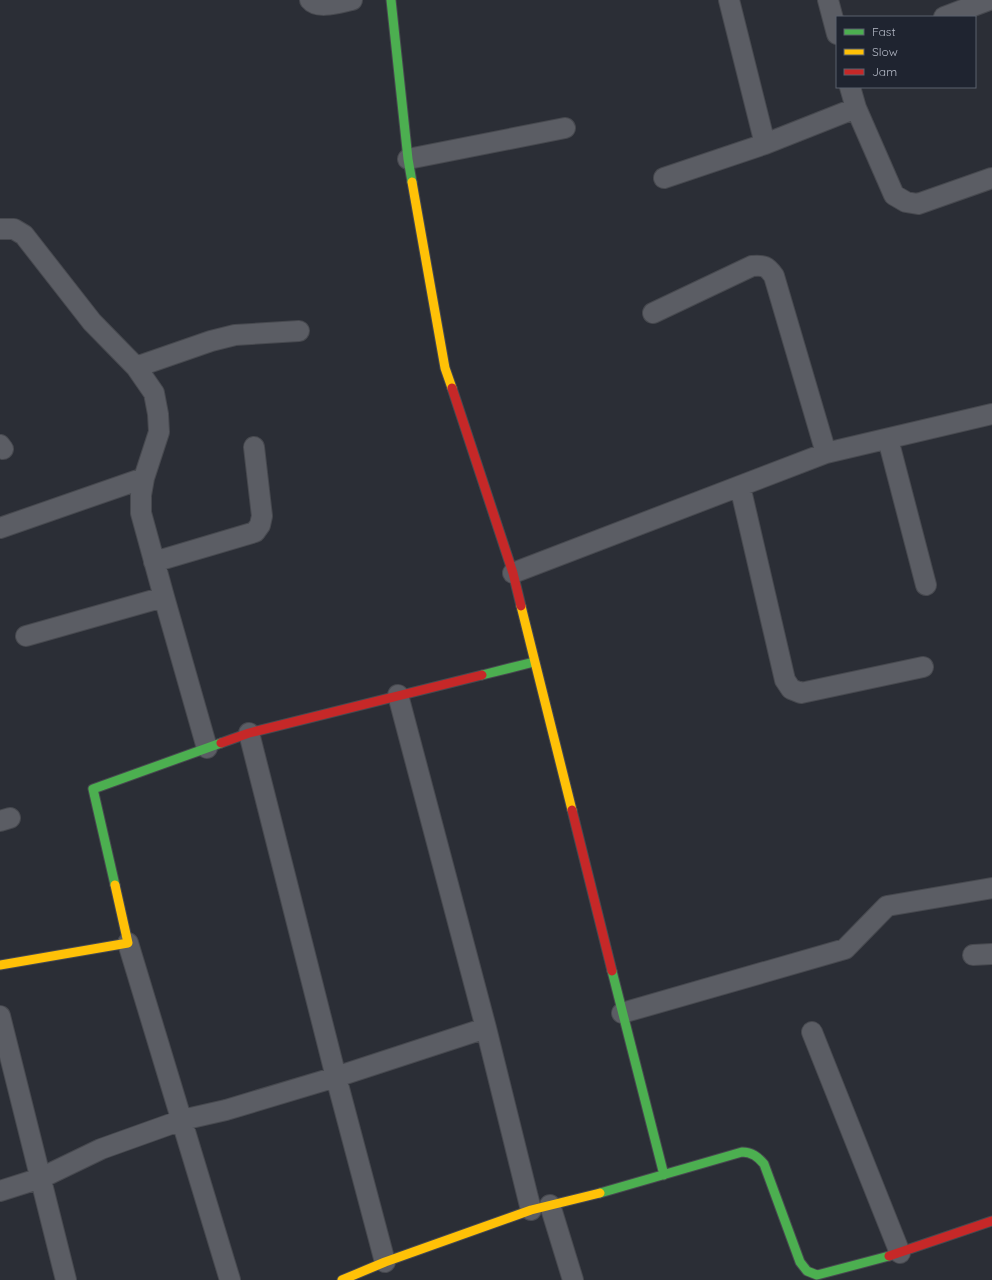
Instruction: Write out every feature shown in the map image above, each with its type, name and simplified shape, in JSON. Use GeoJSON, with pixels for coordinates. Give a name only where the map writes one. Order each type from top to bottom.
{"type":"FeatureCollection","features":[{"type":"Feature","properties":{"kind":"street"},"geometry":{"type":"LineString","coordinates":[[310,0],[320,6],[352,0]]}},
{"type":"Feature","properties":{"kind":"street"},"geometry":{"type":"LineString","coordinates":[[391,0],[408,160],[445,368],[513,573],[622,1013],[664,1175]]}},
{"type":"Feature","properties":{"kind":"street"},"geometry":{"type":"LineString","coordinates":[[729,0],[765,144]]}},
{"type":"Feature","properties":{"kind":"street"},"geometry":{"type":"LineString","coordinates":[[828,0],[836,30]]}},
{"type":"Feature","properties":{"kind":"street"},"geometry":{"type":"LineString","coordinates":[[947,16],[989,0]]}},
{"type":"Feature","properties":{"kind":"street"},"geometry":{"type":"LineString","coordinates":[[850,88],[856,108],[894,195],[906,202],[918,204],[992,178]]}},
{"type":"Feature","properties":{"kind":"street"},"geometry":{"type":"LineString","coordinates":[[664,178],[765,144],[856,108]]}},
{"type":"Feature","properties":{"kind":"street"},"geometry":{"type":"LineString","coordinates":[[408,160],[565,128]]}},
{"type":"Feature","properties":{"kind":"street"},"geometry":{"type":"LineString","coordinates":[[0,229],[14,229],[24,235],[92,322],[136,367],[154,393],[160,432],[144,478],[141,495],[141,513],[207,748]]}},
{"type":"Feature","properties":{"kind":"street"},"geometry":{"type":"LineString","coordinates":[[653,313],[752,266],[762,265],[770,269],[774,276],[826,453]]}},
{"type":"Feature","properties":{"kind":"street"},"geometry":{"type":"LineString","coordinates":[[136,367],[211,341],[235,335],[299,331]]}},
{"type":"Feature","properties":{"kind":"street"},"geometry":{"type":"LineString","coordinates":[[513,573],[826,453],[992,414]]}},
{"type":"Feature","properties":{"kind":"street"},"geometry":{"type":"LineString","coordinates":[[888,439],[926,585]]}},
{"type":"Feature","properties":{"kind":"street"},"geometry":{"type":"LineString","coordinates":[[154,562],[255,532],[260,525],[262,516],[254,447]]}},
{"type":"Feature","properties":{"kind":"street"},"geometry":{"type":"LineString","coordinates":[[0,528],[144,478]]}},
{"type":"Feature","properties":{"kind":"street"},"geometry":{"type":"LineString","coordinates":[[740,486],[785,680],[791,690],[801,693],[923,666]]}},
{"type":"Feature","properties":{"kind":"street"},"geometry":{"type":"LineString","coordinates":[[26,636],[164,597]]}},
{"type":"Feature","properties":{"kind":"street"},"geometry":{"type":"LineString","coordinates":[[230,1280],[128,943],[93,789],[249,733],[534,662]]}},
{"type":"Feature","properties":{"kind":"street"},"geometry":{"type":"LineString","coordinates":[[398,695],[486,1028],[531,1210]]}},
{"type":"Feature","properties":{"kind":"street"},"geometry":{"type":"LineString","coordinates":[[249,733],[336,1077],[385,1262]]}},
{"type":"Feature","properties":{"kind":"street"},"geometry":{"type":"LineString","coordinates":[[622,1013],[845,949],[887,906],[992,888]]}},
{"type":"Feature","properties":{"kind":"street"},"geometry":{"type":"LineString","coordinates":[[0,965],[128,943]]}},
{"type":"Feature","properties":{"kind":"street"},"geometry":{"type":"LineString","coordinates":[[0,1016],[66,1280]]}},
{"type":"Feature","properties":{"kind":"street"},"geometry":{"type":"LineString","coordinates":[[0,1191],[41,1178],[101,1149],[182,1120],[226,1110],[336,1077],[486,1028]]}},
{"type":"Feature","properties":{"kind":"street"},"geometry":{"type":"LineString","coordinates":[[812,1032],[900,1253]]}},
{"type":"Feature","properties":{"kind":"street"},"geometry":{"type":"LineString","coordinates":[[342,1280],[385,1262],[531,1210],[596,1194],[742,1152],[750,1152],[758,1156],[764,1164],[800,1262],[807,1270],[817,1275],[900,1253],[992,1221]]}},
{"type":"Feature","properties":{"kind":"street"},"geometry":{"type":"LineString","coordinates":[[550,1205],[573,1280]]}},
{"type":"Feature","properties":{"kind":"traffic: fast"},"geometry":{"type":"LineString","coordinates":[[391,0],[408,159],[412,182]]}},
{"type":"Feature","properties":{"kind":"traffic: fast"},"geometry":{"type":"LineString","coordinates":[[482,675],[534,662]]}},
{"type":"Feature","properties":{"kind":"traffic: fast"},"geometry":{"type":"LineString","coordinates":[[115,885],[93,789],[221,743]]}},
{"type":"Feature","properties":{"kind":"traffic: fast"},"geometry":{"type":"LineString","coordinates":[[612,971],[664,1175]]}},
{"type":"Feature","properties":{"kind":"traffic: fast"},"geometry":{"type":"LineString","coordinates":[[600,1193],[742,1152],[749,1153],[757,1157],[764,1164],[800,1262],[807,1271],[817,1275],[889,1256]]}},
{"type":"Feature","properties":{"kind":"traffic: slow"},"geometry":{"type":"LineString","coordinates":[[412,182],[445,368],[452,388]]}},
{"type":"Feature","properties":{"kind":"traffic: slow"},"geometry":{"type":"LineString","coordinates":[[521,606],[572,810]]}},
{"type":"Feature","properties":{"kind":"traffic: slow"},"geometry":{"type":"LineString","coordinates":[[0,965],[128,943],[115,885]]}},
{"type":"Feature","properties":{"kind":"traffic: slow"},"geometry":{"type":"LineString","coordinates":[[342,1280],[385,1262],[531,1210],[600,1193]]}},
{"type":"Feature","properties":{"kind":"traffic: jam"},"geometry":{"type":"LineString","coordinates":[[452,388],[513,573],[521,606]]}},
{"type":"Feature","properties":{"kind":"traffic: jam"},"geometry":{"type":"LineString","coordinates":[[221,743],[249,733],[482,675]]}},
{"type":"Feature","properties":{"kind":"traffic: jam"},"geometry":{"type":"LineString","coordinates":[[572,810],[612,971]]}},
{"type":"Feature","properties":{"kind":"traffic: jam"},"geometry":{"type":"LineString","coordinates":[[889,1256],[992,1221]]}}]}
